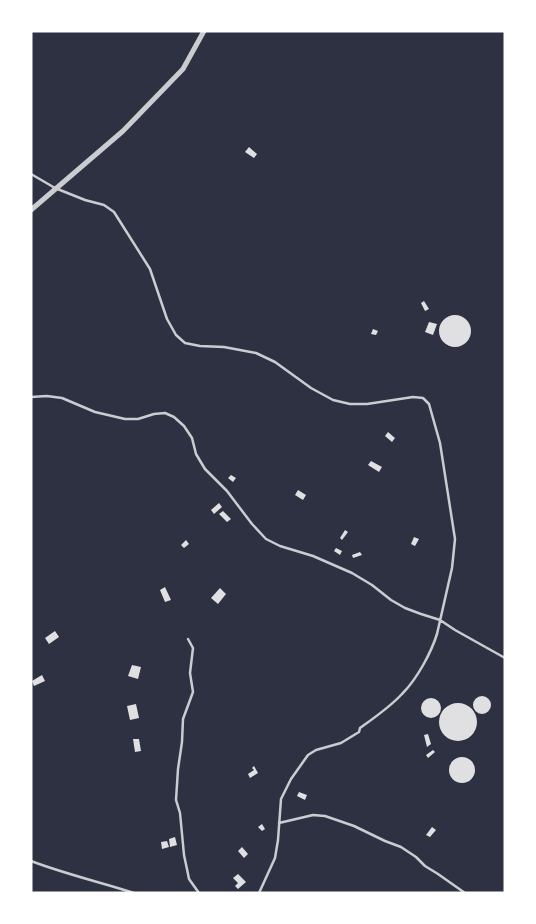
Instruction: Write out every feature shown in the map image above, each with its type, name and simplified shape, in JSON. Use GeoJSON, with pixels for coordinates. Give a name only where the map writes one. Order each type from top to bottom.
{"type":"FeatureCollection","features":[{"type":"Feature","properties":{"kind":"street"},"geometry":{"type":"LineString","coordinates":[[31,210],[122,131],[183,69],[204,31]]}},
{"type":"Feature","properties":{"kind":"lane"},"geometry":{"type":"LineString","coordinates":[[31,174],[55,188],[104,205],[114,212],[150,269],[167,319],[176,335],[185,343],[200,346],[224,346],[256,353],[275,362],[311,388],[333,400],[350,404],[367,404],[413,397],[423,398],[429,404],[440,443],[454,539],[452,568],[434,644],[420,670],[403,694],[360,728],[359,732],[341,743],[316,750],[308,755],[291,778],[281,799],[275,858],[258,893]]}},
{"type":"Feature","properties":{"kind":"lane"},"geometry":{"type":"LineString","coordinates":[[31,397],[48,396],[62,398],[94,412],[125,419],[138,419],[165,413],[174,417],[184,426],[192,438],[196,454],[206,469],[227,491],[266,539],[280,546],[334,564],[365,581],[391,600],[406,608],[440,620],[505,658]]}},
{"type":"Feature","properties":{"kind":"lane"},"geometry":{"type":"LineString","coordinates":[[188,639],[193,648],[190,673],[194,692],[184,719],[176,800],[180,813],[184,855],[189,879],[198,893]]}},
{"type":"Feature","properties":{"kind":"lane"},"geometry":{"type":"LineString","coordinates":[[279,823],[313,816],[325,816],[354,826],[401,847],[465,893]]}},
{"type":"Feature","properties":{"kind":"lane"},"geometry":{"type":"LineString","coordinates":[[31,862],[134,893]]}},
{"type":"Feature","properties":{"kind":"building"},"geometry":{"type":"Polygon","coordinates":[[[249,147],[257,154],[254,158],[245,152],[249,147]]]}},
{"type":"Feature","properties":{"kind":"building"},"geometry":{"type":"Polygon","coordinates":[[[424,301],[429,309],[425,311],[421,303],[424,301]]]}},
{"type":"Feature","properties":{"kind":"building"},"geometry":{"type":"Polygon","coordinates":[[[455,315],[466,320],[471,331],[466,342],[455,347],[444,342],[439,331],[444,320],[455,315]]]}},
{"type":"Feature","properties":{"kind":"building"},"geometry":{"type":"Polygon","coordinates":[[[429,322],[437,324],[433,335],[425,332],[429,322]]]}},
{"type":"Feature","properties":{"kind":"building"},"geometry":{"type":"Polygon","coordinates":[[[373,329],[378,331],[376,335],[371,334],[373,329]]]}},
{"type":"Feature","properties":{"kind":"building"},"geometry":{"type":"Polygon","coordinates":[[[388,432],[395,438],[392,442],[385,436],[388,432]]]}},
{"type":"Feature","properties":{"kind":"building"},"geometry":{"type":"Polygon","coordinates":[[[371,461],[382,467],[379,472],[368,465],[371,461]]]}},
{"type":"Feature","properties":{"kind":"building"},"geometry":{"type":"Polygon","coordinates":[[[231,475],[236,478],[233,482],[228,478],[231,475]]]}},
{"type":"Feature","properties":{"kind":"building"},"geometry":{"type":"Polygon","coordinates":[[[298,490],[306,495],[303,500],[295,495],[298,490]]]}},
{"type":"Feature","properties":{"kind":"building"},"geometry":{"type":"Polygon","coordinates":[[[219,503],[222,507],[214,514],[211,510],[219,503]]]}},
{"type":"Feature","properties":{"kind":"building"},"geometry":{"type":"Polygon","coordinates":[[[223,511],[231,519],[227,522],[219,514],[223,511]]]}},
{"type":"Feature","properties":{"kind":"building"},"geometry":{"type":"Polygon","coordinates":[[[345,530],[348,532],[342,540],[340,538],[345,530]]]}},
{"type":"Feature","properties":{"kind":"building"},"geometry":{"type":"Polygon","coordinates":[[[414,537],[419,539],[415,546],[411,544],[414,537]]]}},
{"type":"Feature","properties":{"kind":"building"},"geometry":{"type":"Polygon","coordinates":[[[186,540],[189,544],[184,548],[181,545],[186,540]]]}},
{"type":"Feature","properties":{"kind":"building"},"geometry":{"type":"Polygon","coordinates":[[[336,548],[342,551],[340,555],[334,551],[336,548]]]}},
{"type":"Feature","properties":{"kind":"building"},"geometry":{"type":"Polygon","coordinates":[[[360,552],[362,555],[353,558],[352,555],[360,552]]]}},
{"type":"Feature","properties":{"kind":"building"},"geometry":{"type":"Polygon","coordinates":[[[165,587],[171,600],[165,602],[160,590],[165,587]]]}},
{"type":"Feature","properties":{"kind":"building"},"geometry":{"type":"Polygon","coordinates":[[[220,588],[226,594],[218,604],[211,598],[220,588]]]}},
{"type":"Feature","properties":{"kind":"building"},"geometry":{"type":"Polygon","coordinates":[[[55,631],[59,637],[49,644],[45,638],[55,631]]]}},
{"type":"Feature","properties":{"kind":"building"},"geometry":{"type":"Polygon","coordinates":[[[132,665],[141,667],[138,679],[128,676],[132,665]]]}},
{"type":"Feature","properties":{"kind":"building"},"geometry":{"type":"Polygon","coordinates":[[[42,675],[45,681],[34,686],[32,681],[42,675]]]}},
{"type":"Feature","properties":{"kind":"building"},"geometry":{"type":"Polygon","coordinates":[[[482,696],[488,699],[491,705],[488,711],[482,714],[476,711],[473,705],[476,699],[482,696]]]}},
{"type":"Feature","properties":{"kind":"building"},"geometry":{"type":"Polygon","coordinates":[[[431,698],[438,701],[441,708],[438,715],[431,718],[424,715],[421,708],[424,701],[431,698]]]}},
{"type":"Feature","properties":{"kind":"building"},"geometry":{"type":"Polygon","coordinates":[[[458,703],[471,709],[477,722],[471,735],[458,741],[445,735],[439,722],[445,709],[458,703]]]}},
{"type":"Feature","properties":{"kind":"building"},"geometry":{"type":"Polygon","coordinates":[[[136,704],[139,718],[130,720],[127,706],[136,704]]]}},
{"type":"Feature","properties":{"kind":"building"},"geometry":{"type":"Polygon","coordinates":[[[428,734],[431,744],[427,747],[424,735],[428,734]]]}},
{"type":"Feature","properties":{"kind":"building"},"geometry":{"type":"Polygon","coordinates":[[[133,739],[139,739],[141,751],[135,752],[133,739]]]}},
{"type":"Feature","properties":{"kind":"building"},"geometry":{"type":"Polygon","coordinates":[[[433,750],[435,752],[428,758],[426,755],[433,750]]]}},
{"type":"Feature","properties":{"kind":"building"},"geometry":{"type":"Polygon","coordinates":[[[462,757],[471,761],[475,770],[471,779],[462,783],[453,779],[449,770],[453,761],[462,757]]]}},
{"type":"Feature","properties":{"kind":"building"},"geometry":{"type":"Polygon","coordinates":[[[254,766],[258,773],[250,778],[248,774],[254,770],[252,768],[254,766]]]}},
{"type":"Feature","properties":{"kind":"building"},"geometry":{"type":"Polygon","coordinates":[[[299,792],[307,795],[305,800],[297,796],[299,792]]]}},
{"type":"Feature","properties":{"kind":"building"},"geometry":{"type":"Polygon","coordinates":[[[262,824],[265,829],[262,831],[258,827],[262,824]]]}},
{"type":"Feature","properties":{"kind":"building"},"geometry":{"type":"Polygon","coordinates":[[[432,827],[436,830],[430,837],[426,835],[432,827]]]}},
{"type":"Feature","properties":{"kind":"building"},"geometry":{"type":"Polygon","coordinates":[[[175,837],[177,845],[170,847],[169,839],[175,837]]]}},
{"type":"Feature","properties":{"kind":"building"},"geometry":{"type":"Polygon","coordinates":[[[167,841],[169,847],[162,849],[161,842],[167,841]]]}},
{"type":"Feature","properties":{"kind":"building"},"geometry":{"type":"Polygon","coordinates":[[[242,847],[248,854],[244,858],[238,851],[242,847]]]}},
{"type":"Feature","properties":{"kind":"building"},"geometry":{"type":"Polygon","coordinates":[[[238,874],[246,882],[238,889],[235,886],[238,883],[233,878],[238,874]]]}}]}
